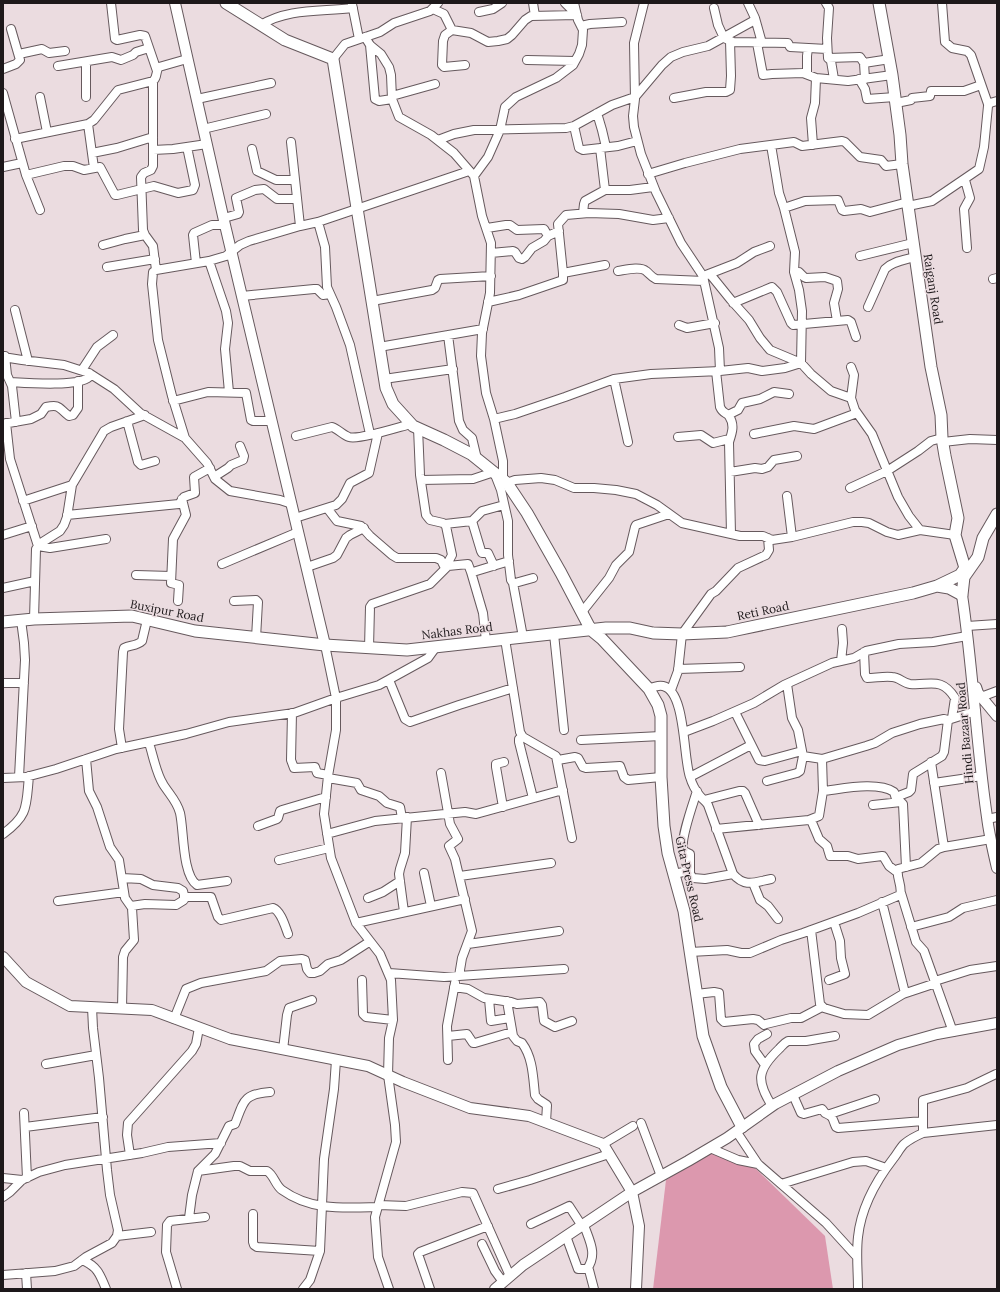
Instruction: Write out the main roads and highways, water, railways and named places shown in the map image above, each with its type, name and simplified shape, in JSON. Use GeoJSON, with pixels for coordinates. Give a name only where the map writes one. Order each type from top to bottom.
{"type":"FeatureCollection","features":[{"type":"Feature","properties":{"kind":"main road"},"geometry":{"type":"LineString","coordinates":[[226,3],[285,40],[332,59],[384,379],[393,404],[415,426],[471,454],[501,478],[531,520],[591,630]]}},
{"type":"Feature","properties":{"kind":"main road","name":"Raiganj Road"},"geometry":{"type":"LineString","coordinates":[[879,3],[890,59],[902,164],[931,367],[941,415],[943,440],[958,518],[955,534],[965,568],[962,576]]}},
{"type":"Feature","properties":{"kind":"main road"},"geometry":{"type":"LineString","coordinates":[[937,586],[949,588],[962,595],[962,576],[978,556],[983,538],[997,514]]}},
{"type":"Feature","properties":{"kind":"main road","name":"Reti Road"},"geometry":{"type":"LineString","coordinates":[[591,630],[630,628],[652,633],[682,634],[727,632],[913,593],[937,586],[962,576]]}},
{"type":"Feature","properties":{"kind":"main road","name":"Buxipur Road"},"geometry":{"type":"LineString","coordinates":[[3,622],[34,619],[132,616],[195,631],[325,645]]}},
{"type":"Feature","properties":{"kind":"main road","name":"Nakhas Road"},"geometry":{"type":"LineString","coordinates":[[325,645],[407,650],[591,630]]}},
{"type":"Feature","properties":{"kind":"main road","name":"Gita Press Road"},"geometry":{"type":"LineString","coordinates":[[591,630],[602,639],[648,689],[658,705],[661,716],[661,778],[664,826],[668,853],[684,911],[703,1036],[739,1129]]}}]}
